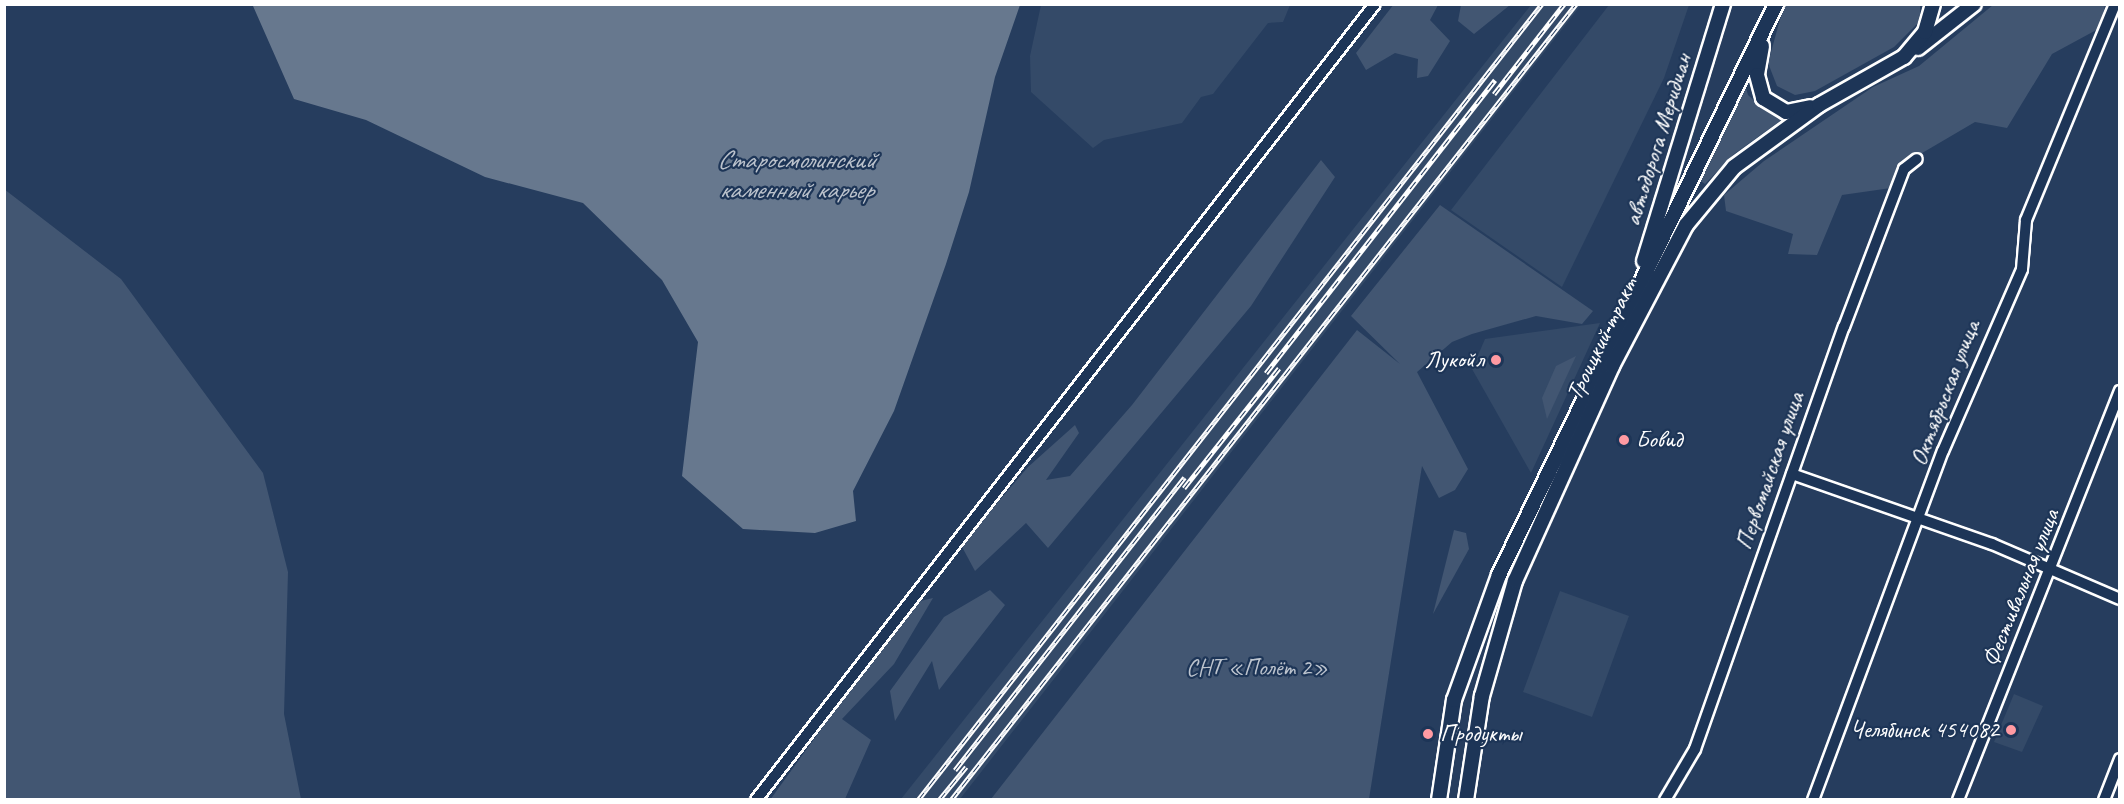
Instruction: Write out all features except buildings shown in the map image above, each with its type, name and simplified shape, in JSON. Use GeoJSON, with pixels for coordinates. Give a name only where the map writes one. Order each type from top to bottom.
{"type":"FeatureCollection","features":[{"type":"Feature","properties":{"kind":"main road","name":"автодорога Меридиан"},"geometry":{"type":"LineString","coordinates":[[1637,289],[1723,4]]}},
{"type":"Feature","properties":{"kind":"main road","name":"Троицкий тракт"},"geometry":{"type":"LineString","coordinates":[[1466,800],[1482,696],[1515,581],[1621,349],[1686,225],[1715,186],[1819,105],[1904,57],[1925,32],[1933,4]]}},
{"type":"Feature","properties":{"kind":"main road"},"geometry":{"type":"LineString","coordinates":[[1904,57],[1974,4]]}},
{"type":"Feature","properties":{"kind":"main road","name":"Троицкий тракт"},"geometry":{"type":"LineString","coordinates":[[1439,800],[1454,700],[1498,575],[1773,10]]}},
{"type":"Feature","properties":{"kind":"main road"},"geometry":{"type":"LineString","coordinates":[[1773,10],[1758,60],[1763,98],[1786,111],[1819,105]]}},
{"type":"Feature","properties":{"kind":"street"},"geometry":{"type":"LineString","coordinates":[[756,800],[1375,4]]}},
{"type":"Feature","properties":{"kind":"street","name":"Октябрьская улица"},"geometry":{"type":"LineString","coordinates":[[1813,800],[1998,315],[2022,268],[2026,220],[2115,4]]}},
{"type":"Feature","properties":{"kind":"street","name":"Первомайская улица"},"geometry":{"type":"LineString","coordinates":[[1665,800],[1695,749],[1792,474],[1904,169],[1917,159]]}},
{"type":"Feature","properties":{"kind":"street","name":"Фестивальная улица"},"geometry":{"type":"LineString","coordinates":[[1958,800],[2051,572],[2120,391]]}},
{"type":"Feature","properties":{"kind":"street"},"geometry":{"type":"LineString","coordinates":[[1792,474],[1921,518],[2120,599]]}},
{"type":"Feature","properties":{"kind":"street"},"geometry":{"type":"LineString","coordinates":[[2104,800],[2120,759]]}},
{"type":"Feature","properties":{"kind":"shaded area"},"geometry":{"type":"Polygon","coordinates":[[[1041,4],[1290,5],[1283,22],[1268,23],[1213,94],[1201,97],[1182,123],[1104,140],[1093,148],[1031,92],[1030,56],[1041,4]]]}},
{"type":"Feature","properties":{"kind":"shaded area"},"geometry":{"type":"Polygon","coordinates":[[[1531,5],[1581,5],[960,799],[901,799],[1531,5]]]}},
{"type":"Feature","properties":{"kind":"shaded area"},"geometry":{"type":"Polygon","coordinates":[[[1609,5],[1689,5],[1664,78],[1562,287],[1451,210],[1609,5]]]}},
{"type":"Feature","properties":{"kind":"shaded area"},"geometry":{"type":"Polygon","coordinates":[[[1600,323],[1531,473],[1472,369],[1485,339],[1600,323]]]}},
{"type":"Feature","properties":{"kind":"shaded area"},"geometry":{"type":"Polygon","coordinates":[[[1560,591],[1629,616],[1592,717],[1523,692],[1560,591]]]}},
{"type":"Feature","properties":{"kind":"shaded area"},"geometry":{"type":"Polygon","coordinates":[[[2014,694],[2043,706],[2022,752],[1994,742],[2014,694]]]}},
{"type":"Feature","properties":{"kind":"green space"},"geometry":{"type":"Polygon","coordinates":[[[1394,4],[1438,5],[1430,20],[1450,41],[1428,76],[1417,78],[1418,59],[1395,53],[1366,70],[1356,53],[1394,4]]]}},
{"type":"Feature","properties":{"kind":"green space"},"geometry":{"type":"Polygon","coordinates":[[[1461,4],[1510,5],[1474,34],[1458,21],[1461,4]]]}},
{"type":"Feature","properties":{"kind":"green space"},"geometry":{"type":"Polygon","coordinates":[[[1784,5],[1920,5],[1920,21],[1894,47],[1815,91],[1795,95],[1777,86],[1768,63],[1784,5]]]}},
{"type":"Feature","properties":{"kind":"green space"},"geometry":{"type":"Polygon","coordinates":[[[1993,5],[2105,5],[2100,28],[2052,54],[2007,128],[1975,122],[1900,166],[1891,188],[1842,195],[1817,255],[1788,254],[1793,234],[1726,211],[1724,195],[1764,161],[1873,87],[1919,66],[1993,5]]]}},
{"type":"Feature","properties":{"kind":"green space"},"geometry":{"type":"Polygon","coordinates":[[[1744,81],[1748,95],[1761,107],[1784,118],[1734,154],[1705,184],[1699,180],[1744,81]]]}},
{"type":"Feature","properties":{"kind":"green space"},"geometry":{"type":"Polygon","coordinates":[[[1321,160],[1335,177],[1251,306],[1048,548],[1026,523],[975,571],[961,545],[1028,467],[1075,425],[1079,433],[1046,480],[1070,476],[1132,405],[1321,160]]]}},
{"type":"Feature","properties":{"kind":"green space"},"geometry":{"type":"Polygon","coordinates":[[[4,189],[121,279],[263,473],[288,572],[284,714],[301,799],[5,799],[4,189]]]}},
{"type":"Feature","properties":{"kind":"green space","name":"СНТ «Полёт 2»"},"geometry":{"type":"Polygon","coordinates":[[[1440,205],[1593,311],[1582,324],[1536,316],[1472,334],[1452,342],[1417,372],[1468,469],[1455,490],[1439,498],[1422,466],[1369,799],[991,799],[1357,330],[1400,364],[1351,316],[1440,205]]]}},
{"type":"Feature","properties":{"kind":"green space"},"geometry":{"type":"Polygon","coordinates":[[[1576,356],[1547,419],[1542,398],[1556,366],[1576,356]]]}},
{"type":"Feature","properties":{"kind":"green space"},"geometry":{"type":"Polygon","coordinates":[[[1454,530],[1466,533],[1469,549],[1433,614],[1454,530]]]}},
{"type":"Feature","properties":{"kind":"green space"},"geometry":{"type":"Polygon","coordinates":[[[990,590],[1005,605],[939,690],[932,661],[895,721],[890,691],[944,617],[990,590]]]}},
{"type":"Feature","properties":{"kind":"green space"},"geometry":{"type":"Polygon","coordinates":[[[933,598],[894,664],[842,719],[871,740],[845,799],[770,800],[912,603],[933,598]]]}},
{"type":"Feature","properties":{"kind":"water","name":"Старосмолинский каменный карьер"},"geometry":{"type":"Polygon","coordinates":[[[1020,5],[995,77],[969,192],[946,264],[894,411],[853,491],[856,521],[815,533],[743,529],[682,476],[698,342],[662,280],[583,203],[485,177],[366,120],[294,99],[253,6],[1020,5]]]}},
{"type":"Feature","properties":{"kind":"railway"},"geometry":{"type":"LineString","coordinates":[[918,800],[1542,4]]}},
{"type":"Feature","properties":{"kind":"railway"},"geometry":{"type":"LineString","coordinates":[[1494,94],[1564,4]]}},
{"type":"Feature","properties":{"kind":"railway"},"geometry":{"type":"LineString","coordinates":[[951,800],[1576,4]]}},
{"type":"Feature","properties":{"kind":"railway"},"geometry":{"type":"LineString","coordinates":[[1266,373],[1495,80]]}},
{"type":"Feature","properties":{"kind":"railway"},"geometry":{"type":"LineString","coordinates":[[1184,488],[1279,368]]}},
{"type":"Feature","properties":{"kind":"railway"},"geometry":{"type":"LineString","coordinates":[[955,770],[1185,477]]}},
{"type":"Feature","properties":{"kind":"railway"},"geometry":{"type":"LineString","coordinates":[[939,800],[966,767]]}},
{"type":"Feature","properties":{"kind":"place","name":"Лукойл"},"geometry":{"type":"Point","coordinates":[1496,360]}},
{"type":"Feature","properties":{"kind":"place","name":"Бовид"},"geometry":{"type":"Point","coordinates":[1624,440]}},
{"type":"Feature","properties":{"kind":"place","name":"Челябинск 454082"},"geometry":{"type":"Point","coordinates":[2011,730]}},
{"type":"Feature","properties":{"kind":"place","name":"Продукты"},"geometry":{"type":"Point","coordinates":[1428,734]}}]}
